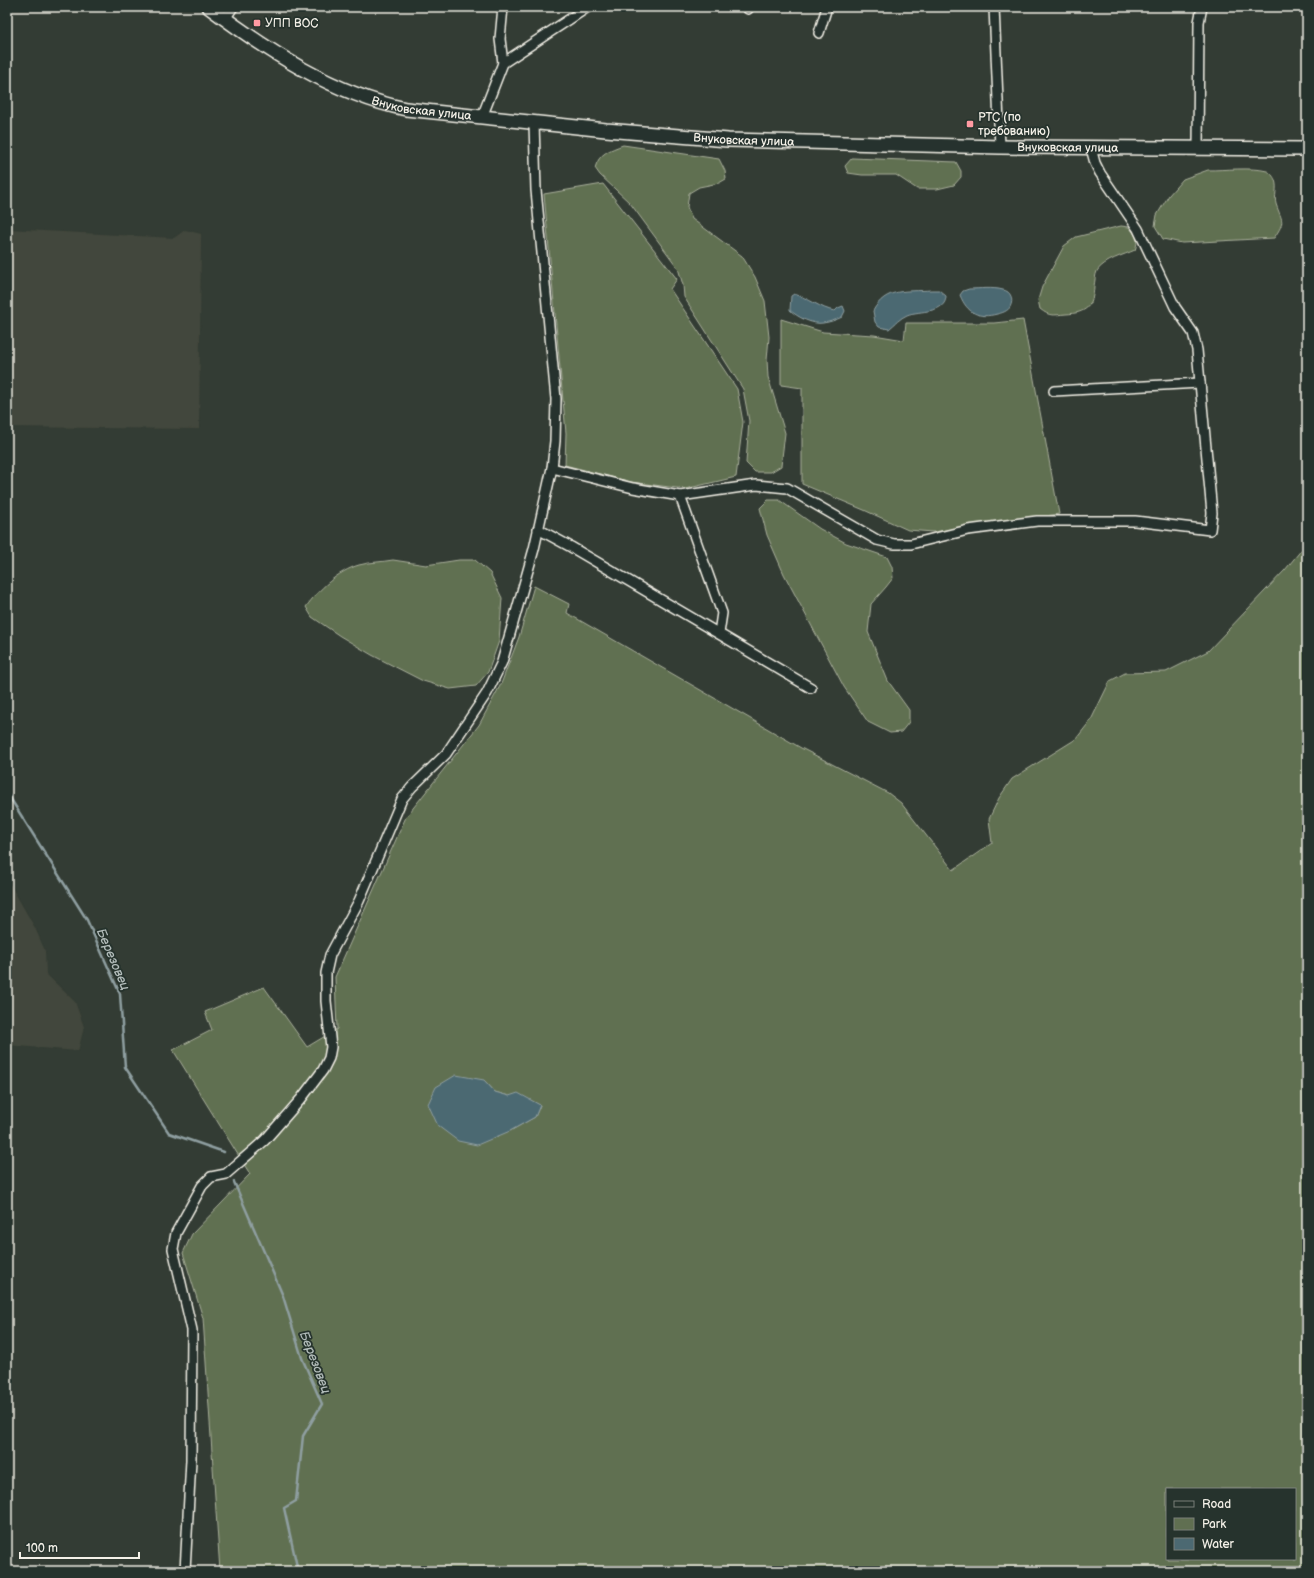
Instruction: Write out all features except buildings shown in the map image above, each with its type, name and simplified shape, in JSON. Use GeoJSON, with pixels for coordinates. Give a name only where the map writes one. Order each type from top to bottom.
{"type":"FeatureCollection","features":[{"type":"Feature","properties":{"kind":"main road","name":"Внуковская улица"},"geometry":{"type":"LineString","coordinates":[[209,7],[264,46],[334,85],[388,106],[406,109],[534,123],[728,140],[1000,147],[1307,149]]}},
{"type":"Feature","properties":{"kind":"street"},"geometry":{"type":"LineString","coordinates":[[225,19],[232,7]]}},
{"type":"Feature","properties":{"kind":"street"},"geometry":{"type":"LineString","coordinates":[[482,117],[503,63],[500,39],[504,7]]}},
{"type":"Feature","properties":{"kind":"street"},"geometry":{"type":"LineString","coordinates":[[503,63],[588,7]]}},
{"type":"Feature","properties":{"kind":"street"},"geometry":{"type":"LineString","coordinates":[[819,33],[828,7]]}},
{"type":"Feature","properties":{"kind":"street"},"geometry":{"type":"LineString","coordinates":[[994,7],[1000,147]]}},
{"type":"Feature","properties":{"kind":"street"},"geometry":{"type":"LineString","coordinates":[[1198,149],[1199,22],[1202,7]]}},
{"type":"Feature","properties":{"kind":"street"},"geometry":{"type":"LineString","coordinates":[[186,1571],[191,1460],[192,1330],[173,1248],[176,1233],[202,1186],[211,1177],[226,1174],[265,1140],[301,1099],[323,1070],[329,1058],[331,1047],[326,1001],[326,973],[330,955],[359,901],[402,799],[412,787],[446,754],[487,693],[502,662],[534,549],[552,468],[555,441],[556,399],[536,190],[534,123]]}},
{"type":"Feature","properties":{"kind":"street"},"geometry":{"type":"LineString","coordinates":[[552,468],[633,488],[680,496],[756,485],[787,488],[878,540],[894,544],[911,544],[968,530],[1037,521],[1135,521],[1210,530],[1212,513],[1197,350],[1193,333],[1175,307],[1138,229],[1100,174],[1091,148]]}},
{"type":"Feature","properties":{"kind":"street"},"geometry":{"type":"LineString","coordinates":[[1054,390],[1200,383]]}},
{"type":"Feature","properties":{"kind":"street"},"geometry":{"type":"LineString","coordinates":[[680,496],[722,612],[719,634]]}},
{"type":"Feature","properties":{"kind":"street"},"geometry":{"type":"LineString","coordinates":[[538,529],[811,688]]}},
{"type":"Feature","properties":{"kind":"shaded area"},"geometry":{"type":"Polygon","coordinates":[[[7,229],[174,238],[185,230],[201,234],[199,429],[7,427],[7,229]]]}},
{"type":"Feature","properties":{"kind":"shaded area"},"geometry":{"type":"Polygon","coordinates":[[[7,879],[35,928],[45,951],[46,974],[75,1002],[84,1027],[78,1051],[7,1045],[7,879]]]}},
{"type":"Feature","properties":{"kind":"green space"},"geometry":{"type":"Polygon","coordinates":[[[623,145],[719,159],[725,171],[726,179],[719,183],[699,187],[689,193],[687,207],[692,219],[742,256],[755,277],[765,301],[769,337],[767,360],[768,377],[785,433],[781,466],[771,472],[755,472],[746,463],[749,421],[743,389],[684,297],[683,285],[678,268],[630,203],[600,175],[595,168],[602,155],[623,145]]]}},
{"type":"Feature","properties":{"kind":"green space"},"geometry":{"type":"Polygon","coordinates":[[[852,158],[956,162],[961,171],[961,177],[954,185],[937,189],[917,189],[896,175],[862,175],[848,173],[845,166],[852,158]]]}},
{"type":"Feature","properties":{"kind":"green space"},"geometry":{"type":"Polygon","coordinates":[[[1254,169],[1271,173],[1276,183],[1276,204],[1282,221],[1274,238],[1182,243],[1163,239],[1155,226],[1157,215],[1169,195],[1183,179],[1208,170],[1254,169]]]}},
{"type":"Feature","properties":{"kind":"green space"},"geometry":{"type":"Polygon","coordinates":[[[603,184],[677,279],[670,289],[737,389],[743,422],[736,477],[685,489],[631,482],[565,465],[566,433],[544,194],[603,184]]]}},
{"type":"Feature","properties":{"kind":"green space"},"geometry":{"type":"Polygon","coordinates":[[[1121,226],[1129,227],[1135,235],[1137,243],[1135,250],[1109,261],[1100,267],[1096,273],[1092,299],[1088,307],[1079,312],[1055,315],[1046,313],[1040,309],[1038,300],[1042,287],[1064,246],[1076,237],[1121,226]]]}},
{"type":"Feature","properties":{"kind":"green space"},"geometry":{"type":"Polygon","coordinates":[[[781,319],[823,332],[874,335],[904,340],[906,323],[994,323],[1023,320],[1059,514],[933,532],[908,530],[802,484],[802,388],[781,385],[781,319]]]}},
{"type":"Feature","properties":{"kind":"green space"},"geometry":{"type":"Polygon","coordinates":[[[768,500],[779,500],[820,529],[846,543],[887,557],[892,567],[893,578],[871,604],[868,632],[888,681],[909,710],[909,722],[901,732],[890,733],[868,722],[844,687],[784,574],[767,535],[760,508],[768,500]]]}},
{"type":"Feature","properties":{"kind":"green space"},"geometry":{"type":"Polygon","coordinates":[[[1307,543],[1307,1571],[220,1571],[203,1318],[183,1253],[192,1234],[250,1174],[173,1050],[212,1030],[205,1012],[264,987],[307,1047],[337,1029],[335,977],[406,817],[479,725],[501,684],[519,637],[534,586],[569,604],[567,613],[801,748],[888,793],[901,803],[953,870],[992,843],[989,819],[999,798],[1012,779],[1076,739],[1091,720],[1110,681],[1125,673],[1166,672],[1208,651],[1285,570],[1307,543]],[[484,1080],[510,1131],[535,1117],[540,1105],[495,1092],[484,1080]]]}},
{"type":"Feature","properties":{"kind":"green space"},"geometry":{"type":"Polygon","coordinates":[[[393,560],[426,565],[459,560],[475,560],[490,573],[502,598],[499,641],[488,672],[476,686],[450,689],[423,681],[372,655],[312,617],[306,607],[316,594],[336,576],[359,565],[393,560]]]}},
{"type":"Feature","properties":{"kind":"water"},"geometry":{"type":"Polygon","coordinates":[[[990,288],[1006,291],[1010,294],[1012,302],[1008,310],[1005,312],[985,316],[979,315],[974,313],[966,306],[960,295],[963,291],[969,289],[990,288]]]}},
{"type":"Feature","properties":{"kind":"water"},"geometry":{"type":"Polygon","coordinates":[[[939,290],[946,296],[945,302],[937,309],[907,315],[889,329],[879,327],[875,322],[873,311],[878,303],[890,294],[905,291],[939,290]]]}},
{"type":"Feature","properties":{"kind":"water"},"geometry":{"type":"Polygon","coordinates":[[[794,294],[830,310],[835,311],[843,306],[845,311],[842,317],[833,321],[826,323],[810,322],[801,318],[790,310],[791,296],[794,294]]]}},
{"type":"Feature","properties":{"kind":"water"},"geometry":{"type":"Polygon","coordinates":[[[456,1075],[484,1080],[495,1092],[509,1096],[518,1093],[540,1105],[535,1117],[510,1131],[477,1145],[458,1141],[438,1126],[428,1104],[436,1087],[456,1075]]]}},
{"type":"Feature","properties":{"kind":"waterway","name":"Березовец"},"geometry":{"type":"LineString","coordinates":[[7,793],[87,920],[120,994],[125,1067],[169,1133],[224,1152]]}},
{"type":"Feature","properties":{"kind":"waterway","name":"Березовец"},"geometry":{"type":"LineString","coordinates":[[234,1182],[283,1296],[302,1358],[322,1404],[303,1436],[296,1501],[284,1508],[298,1571]]}},
{"type":"Feature","properties":{"kind":"place","name":"УПП ВОС"},"geometry":{"type":"Point","coordinates":[257,23]}},
{"type":"Feature","properties":{"kind":"place","name":"РТС (по требованию)"},"geometry":{"type":"Point","coordinates":[970,124]}}]}
